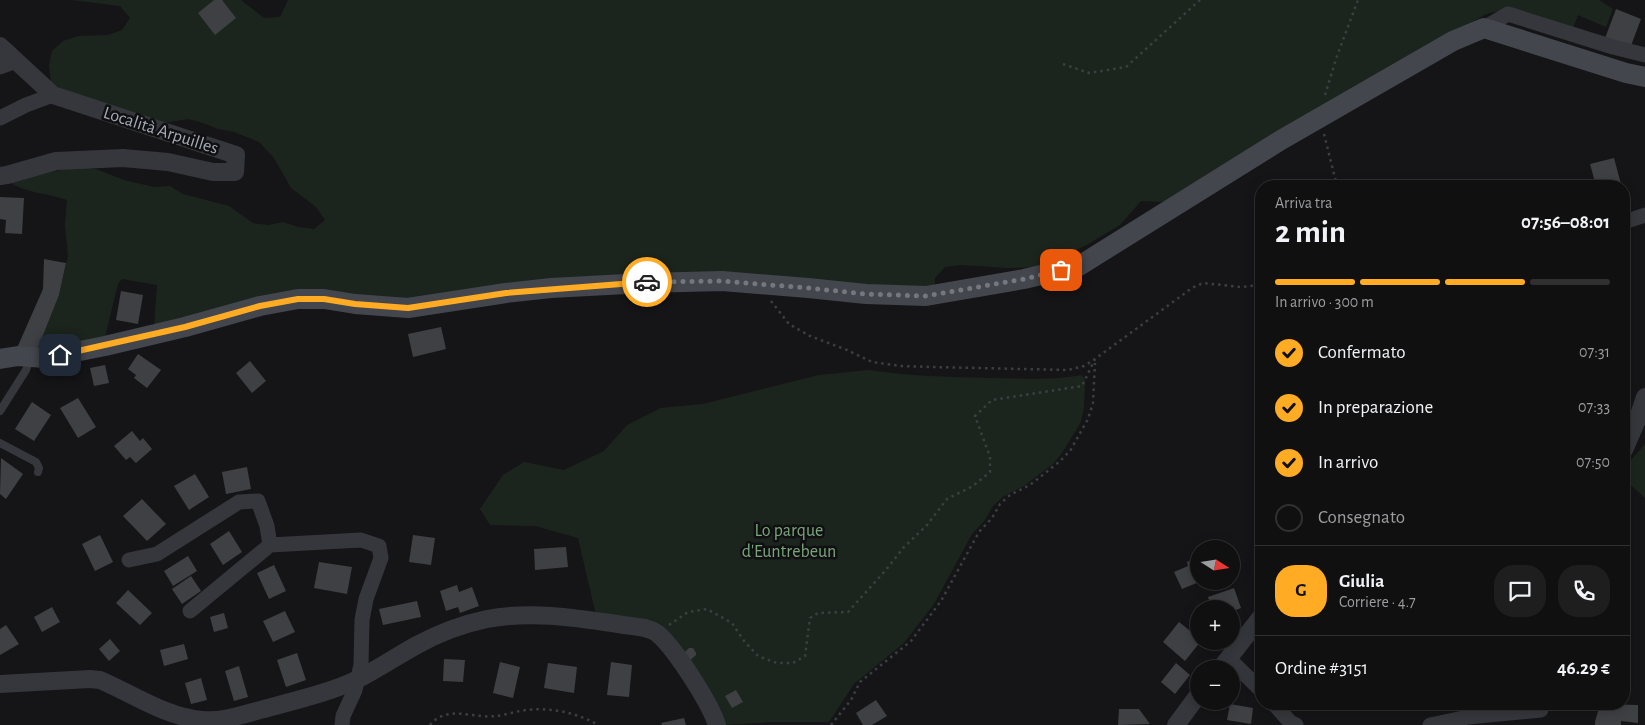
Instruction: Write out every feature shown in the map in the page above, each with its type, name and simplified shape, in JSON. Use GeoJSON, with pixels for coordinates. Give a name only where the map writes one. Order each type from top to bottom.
{"type":"FeatureCollection","features":[{"type":"Feature","properties":{"kind":"main road"},"geometry":{"type":"LineString","coordinates":[[0,356],[44,358],[105,346],[185,327],[260,306],[298,299],[324,299],[355,304],[408,308],[551,288],[645,282],[722,281],[866,294],[926,296],[1024,279],[1079,266],[1281,140],[1452,40],[1484,28],[1626,73],[1645,77]]}},
{"type":"Feature","properties":{"kind":"street"},"geometry":{"type":"LineString","coordinates":[[1484,28],[1508,14],[1613,48],[1645,55]]}},
{"type":"Feature","properties":{"kind":"street","name":"Località Arpuilles"},"geometry":{"type":"LineString","coordinates":[[0,46],[8,64],[53,95],[236,155],[236,172],[213,172],[168,162],[122,158],[56,161],[0,176]]}},
{"type":"Feature","properties":{"kind":"street"},"geometry":{"type":"LineString","coordinates":[[0,118],[26,105],[53,95]]}},
{"type":"Feature","properties":{"kind":"street"},"geometry":{"type":"LineString","coordinates":[[1630,220],[1645,215]]}},
{"type":"Feature","properties":{"kind":"street"},"geometry":{"type":"LineString","coordinates":[[1630,436],[1645,397]]}},
{"type":"Feature","properties":{"kind":"street"},"geometry":{"type":"LineString","coordinates":[[129,560],[157,554],[239,502],[258,501],[270,545]]}},
{"type":"Feature","properties":{"kind":"street"},"geometry":{"type":"LineString","coordinates":[[190,611],[270,545],[361,540],[379,546],[381,558],[366,599],[362,620],[361,665],[355,690],[343,716],[342,725]]}},
{"type":"Feature","properties":{"kind":"street"},"geometry":{"type":"LineString","coordinates":[[0,684],[100,680],[162,709],[179,721],[235,717],[357,680],[416,645],[443,632],[487,619],[530,614],[553,615],[645,628],[658,633],[669,645],[698,688],[714,715],[717,725]]}},
{"type":"Feature","properties":{"kind":"street"},"geometry":{"type":"LineString","coordinates":[[1228,660],[1255,625]]}},
{"type":"Feature","properties":{"kind":"street"},"geometry":{"type":"LineString","coordinates":[[1240,675],[1255,686]]}},
{"type":"Feature","properties":{"kind":"street"},"geometry":{"type":"LineString","coordinates":[[1176,725],[1190,706]]}},
{"type":"Feature","properties":{"kind":"street"},"geometry":{"type":"LineString","coordinates":[[1279,710],[1290,722],[1296,725]]}},
{"type":"Feature","properties":{"kind":"street"},"geometry":{"type":"LineString","coordinates":[[1430,725],[1468,717],[1541,710]]}},
{"type":"Feature","properties":{"kind":"lane"},"geometry":{"type":"LineString","coordinates":[[0,411],[26,370],[31,357]]}},
{"type":"Feature","properties":{"kind":"lane"},"geometry":{"type":"LineString","coordinates":[[0,443],[36,462],[39,468],[38,472]]}},
{"type":"Feature","properties":{"kind":"path"},"geometry":{"type":"LineString","coordinates":[[1063,64],[1089,73],[1126,67],[1200,0]]}},
{"type":"Feature","properties":{"kind":"path"},"geometry":{"type":"LineString","coordinates":[[1335,180],[1319,118],[1337,56],[1358,0]]}},
{"type":"Feature","properties":{"kind":"path"},"geometry":{"type":"LineString","coordinates":[[759,284],[789,324],[810,336],[872,362],[901,366],[1068,370],[1084,366],[1095,359],[1192,288],[1203,283],[1241,287],[1255,286]]}},
{"type":"Feature","properties":{"kind":"path"},"geometry":{"type":"LineString","coordinates":[[658,633],[688,612],[707,609],[732,623],[744,641],[758,656],[777,663],[793,663],[805,656],[810,618],[818,613],[848,612],[904,547],[927,526],[947,499],[973,486],[990,472],[990,457],[975,416],[992,400],[1082,386],[1095,359]]}},
{"type":"Feature","properties":{"kind":"path"},"geometry":{"type":"LineString","coordinates":[[831,725],[851,700],[860,682],[911,641],[941,601],[979,532],[992,518],[1000,504],[1010,495],[1030,485],[1060,462],[1070,450],[1088,419],[1092,403],[1095,359]]}},
{"type":"Feature","properties":{"kind":"path"},"geometry":{"type":"LineString","coordinates":[[430,725],[434,720],[449,713],[495,716],[528,710],[571,713],[587,718],[598,725]]}},
{"type":"Feature","properties":{"kind":"green space"},"geometry":{"type":"Polygon","coordinates":[[[71,0],[241,0],[264,18],[280,17],[288,0],[1599,0],[1613,9],[1606,27],[1578,15],[1572,31],[1499,11],[1486,14],[1166,202],[1141,201],[1120,225],[1083,247],[1040,267],[1008,268],[961,265],[945,267],[935,278],[935,288],[887,289],[806,280],[398,303],[350,296],[154,328],[157,285],[122,279],[118,284],[105,337],[36,353],[59,295],[68,256],[65,225],[67,200],[29,190],[7,181],[80,167],[96,169],[124,180],[154,187],[170,186],[183,194],[229,206],[253,223],[268,225],[283,222],[298,227],[314,229],[325,220],[316,207],[291,188],[274,158],[259,142],[234,132],[188,119],[157,124],[66,93],[51,82],[49,65],[52,51],[63,41],[78,36],[108,35],[122,30],[130,18],[120,6],[71,0]]]}},
{"type":"Feature","properties":{"kind":"green space","name":"Lo parque d'Euntrebeun"},"geometry":{"type":"Polygon","coordinates":[[[868,370],[944,377],[1048,379],[1082,375],[1085,380],[1084,407],[1081,422],[1062,453],[1053,464],[1024,486],[1004,496],[993,506],[985,520],[972,534],[934,604],[904,643],[854,684],[829,722],[771,722],[724,725],[679,649],[661,624],[596,615],[578,538],[535,526],[490,525],[480,509],[503,475],[524,462],[564,470],[604,451],[627,425],[661,408],[703,404],[819,375],[868,370]]]}},
{"type":"Feature","properties":{"kind":"green space"},"geometry":{"type":"Polygon","coordinates":[[[1645,444],[1645,498],[1630,484],[1630,461],[1645,444]]]}},
{"type":"Feature","properties":{"kind":"building"},"geometry":{"type":"Polygon","coordinates":[[[214,0],[222,0],[236,18],[215,35],[198,13],[214,0]]]}},
{"type":"Feature","properties":{"kind":"building"},"geometry":{"type":"Polygon","coordinates":[[[1616,9],[1641,19],[1629,51],[1604,41],[1616,9]]]}},
{"type":"Feature","properties":{"kind":"building"},"geometry":{"type":"Polygon","coordinates":[[[1614,158],[1620,180],[1594,180],[1590,164],[1614,158]]]}},
{"type":"Feature","properties":{"kind":"building"},"geometry":{"type":"Polygon","coordinates":[[[0,197],[24,198],[22,234],[5,233],[6,220],[0,219],[0,197]]]}},
{"type":"Feature","properties":{"kind":"building"},"geometry":{"type":"Polygon","coordinates":[[[44,259],[66,263],[59,295],[36,353],[17,348],[43,289],[44,259]]]}},
{"type":"Feature","properties":{"kind":"building"},"geometry":{"type":"Polygon","coordinates":[[[121,291],[143,295],[138,324],[116,320],[121,291]]]}},
{"type":"Feature","properties":{"kind":"building"},"geometry":{"type":"Polygon","coordinates":[[[441,327],[446,349],[413,357],[408,334],[441,327]]]}},
{"type":"Feature","properties":{"kind":"building"},"geometry":{"type":"Polygon","coordinates":[[[138,354],[161,370],[147,388],[134,378],[136,375],[128,369],[138,354]]]}},
{"type":"Feature","properties":{"kind":"building"},"geometry":{"type":"Polygon","coordinates":[[[250,361],[266,381],[252,393],[236,373],[250,361]]]}},
{"type":"Feature","properties":{"kind":"building"},"geometry":{"type":"Polygon","coordinates":[[[105,365],[109,383],[94,386],[90,368],[105,365]]]}},
{"type":"Feature","properties":{"kind":"building"},"geometry":{"type":"Polygon","coordinates":[[[78,398],[96,427],[78,438],[60,408],[78,398]]]}},
{"type":"Feature","properties":{"kind":"building"},"geometry":{"type":"Polygon","coordinates":[[[32,402],[51,415],[34,441],[15,429],[32,402]]]}},
{"type":"Feature","properties":{"kind":"building"},"geometry":{"type":"Polygon","coordinates":[[[132,431],[140,441],[143,438],[152,449],[136,463],[130,457],[126,460],[114,446],[132,431]]]}},
{"type":"Feature","properties":{"kind":"building"},"geometry":{"type":"Polygon","coordinates":[[[1,458],[23,474],[6,499],[0,494],[1,458]]]}},
{"type":"Feature","properties":{"kind":"building"},"geometry":{"type":"Polygon","coordinates":[[[247,467],[251,489],[226,494],[222,472],[247,467]]]}},
{"type":"Feature","properties":{"kind":"building"},"geometry":{"type":"Polygon","coordinates":[[[195,474],[209,497],[189,510],[174,486],[195,474]]]}},
{"type":"Feature","properties":{"kind":"building"},"geometry":{"type":"Polygon","coordinates":[[[142,499],[166,524],[147,541],[123,516],[142,499]]]}},
{"type":"Feature","properties":{"kind":"building"},"geometry":{"type":"Polygon","coordinates":[[[229,531],[242,552],[223,565],[210,544],[229,531]]]}},
{"type":"Feature","properties":{"kind":"building"},"geometry":{"type":"Polygon","coordinates":[[[100,535],[113,562],[95,571],[82,544],[100,535]]]}},
{"type":"Feature","properties":{"kind":"building"},"geometry":{"type":"Polygon","coordinates":[[[413,535],[435,538],[431,565],[409,562],[413,535]]]}},
{"type":"Feature","properties":{"kind":"building"},"geometry":{"type":"Polygon","coordinates":[[[566,547],[568,567],[535,570],[534,549],[566,547]]]}},
{"type":"Feature","properties":{"kind":"building"},"geometry":{"type":"Polygon","coordinates":[[[188,556],[197,571],[173,586],[164,571],[188,556]]]}},
{"type":"Feature","properties":{"kind":"building"},"geometry":{"type":"Polygon","coordinates":[[[1190,561],[1190,586],[1182,589],[1174,572],[1188,566],[1187,562],[1190,561]]]}},
{"type":"Feature","properties":{"kind":"building"},"geometry":{"type":"Polygon","coordinates":[[[319,562],[352,567],[347,594],[314,588],[319,562]]]}},
{"type":"Feature","properties":{"kind":"building"},"geometry":{"type":"Polygon","coordinates":[[[274,565],[286,591],[269,599],[257,573],[274,565]]]}},
{"type":"Feature","properties":{"kind":"building"},"geometry":{"type":"Polygon","coordinates":[[[191,576],[201,591],[182,604],[172,589],[191,576]]]}},
{"type":"Feature","properties":{"kind":"building"},"geometry":{"type":"Polygon","coordinates":[[[457,585],[459,592],[472,587],[479,606],[460,613],[458,607],[446,611],[440,591],[457,585]]]}},
{"type":"Feature","properties":{"kind":"building"},"geometry":{"type":"Polygon","coordinates":[[[128,590],[152,613],[140,625],[116,603],[128,590]]]}},
{"type":"Feature","properties":{"kind":"building"},"geometry":{"type":"Polygon","coordinates":[[[1228,590],[1235,590],[1238,600],[1209,600],[1208,597],[1228,590]]]}},
{"type":"Feature","properties":{"kind":"building"},"geometry":{"type":"Polygon","coordinates":[[[417,601],[421,617],[383,625],[379,609],[417,601]]]}},
{"type":"Feature","properties":{"kind":"building"},"geometry":{"type":"Polygon","coordinates":[[[52,607],[60,622],[42,632],[34,617],[52,607]]]}},
{"type":"Feature","properties":{"kind":"building"},"geometry":{"type":"Polygon","coordinates":[[[285,611],[295,632],[273,642],[263,621],[285,611]]]}},
{"type":"Feature","properties":{"kind":"building"},"geometry":{"type":"Polygon","coordinates":[[[224,613],[228,628],[214,632],[210,617],[224,613]]]}},
{"type":"Feature","properties":{"kind":"building"},"geometry":{"type":"Polygon","coordinates":[[[1179,622],[1190,631],[1190,650],[1194,650],[1185,661],[1163,642],[1179,622]]]}},
{"type":"Feature","properties":{"kind":"building"},"geometry":{"type":"Polygon","coordinates":[[[6,625],[19,644],[0,655],[0,629],[6,625]]]}},
{"type":"Feature","properties":{"kind":"building"},"geometry":{"type":"Polygon","coordinates":[[[110,639],[120,651],[109,661],[99,649],[110,639]]]}},
{"type":"Feature","properties":{"kind":"building"},"geometry":{"type":"Polygon","coordinates":[[[184,644],[188,659],[164,666],[160,650],[184,644]]]}},
{"type":"Feature","properties":{"kind":"building"},"geometry":{"type":"Polygon","coordinates":[[[689,648],[693,648],[696,655],[688,662],[682,655],[689,648]]]}},
{"type":"Feature","properties":{"kind":"building"},"geometry":{"type":"Polygon","coordinates":[[[297,653],[306,680],[286,687],[277,660],[297,653]]]}},
{"type":"Feature","properties":{"kind":"building"},"geometry":{"type":"Polygon","coordinates":[[[444,659],[465,660],[463,682],[443,681],[444,659]]]}},
{"type":"Feature","properties":{"kind":"building"},"geometry":{"type":"Polygon","coordinates":[[[500,662],[520,667],[513,698],[493,693],[500,662]]]}},
{"type":"Feature","properties":{"kind":"building"},"geometry":{"type":"Polygon","coordinates":[[[611,662],[632,665],[629,697],[607,695],[611,662]]]}},
{"type":"Feature","properties":{"kind":"building"},"geometry":{"type":"Polygon","coordinates":[[[548,663],[577,667],[574,693],[544,688],[548,663]]]}},
{"type":"Feature","properties":{"kind":"building"},"geometry":{"type":"Polygon","coordinates":[[[1176,663],[1190,675],[1175,694],[1161,682],[1176,663]]]}},
{"type":"Feature","properties":{"kind":"building"},"geometry":{"type":"Polygon","coordinates":[[[239,666],[248,697],[234,701],[225,671],[239,666]]]}},
{"type":"Feature","properties":{"kind":"building"},"geometry":{"type":"Polygon","coordinates":[[[201,678],[207,700],[191,704],[185,683],[201,678]]]}},
{"type":"Feature","properties":{"kind":"building"},"geometry":{"type":"Polygon","coordinates":[[[736,690],[743,702],[732,708],[725,696],[736,690]]]}},
{"type":"Feature","properties":{"kind":"building"},"geometry":{"type":"Polygon","coordinates":[[[876,700],[887,716],[872,725],[863,725],[856,713],[876,700]]]}},
{"type":"Feature","properties":{"kind":"building"},"geometry":{"type":"Polygon","coordinates":[[[1630,705],[1638,705],[1638,723],[1621,721],[1621,725],[1595,725],[1598,710],[1630,710],[1630,705]]]}},
{"type":"Feature","properties":{"kind":"building"},"geometry":{"type":"Polygon","coordinates":[[[1240,706],[1253,708],[1251,724],[1227,720],[1229,710],[1240,710],[1240,706]]]}},
{"type":"Feature","properties":{"kind":"building"},"geometry":{"type":"Polygon","coordinates":[[[1119,709],[1139,709],[1150,724],[1118,725],[1119,709]]]}},
{"type":"Feature","properties":{"kind":"building"},"geometry":{"type":"Polygon","coordinates":[[[684,718],[686,725],[662,725],[661,723],[684,718]]]}},
{"type":"Feature","properties":{"kind":"way so far"},"geometry":{"type":"LineString","coordinates":[[647,282],[722,281],[866,294],[926,296],[1024,279],[1061,270]]}},
{"type":"Feature","properties":{"kind":"route"},"geometry":{"type":"LineString","coordinates":[[60,355],[185,327],[260,306],[298,299],[324,299],[355,304],[408,308],[551,288],[647,282]]}}]}
